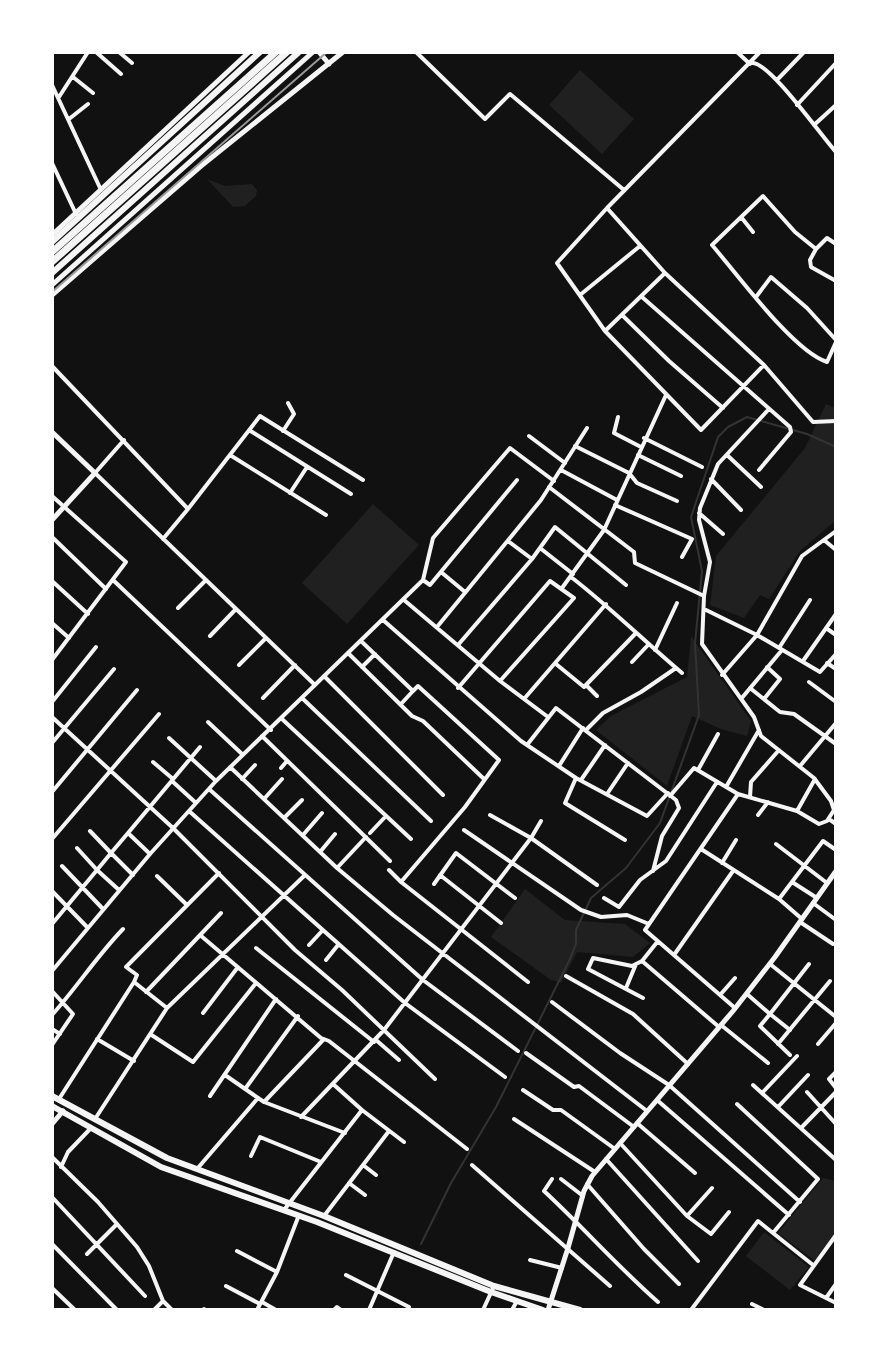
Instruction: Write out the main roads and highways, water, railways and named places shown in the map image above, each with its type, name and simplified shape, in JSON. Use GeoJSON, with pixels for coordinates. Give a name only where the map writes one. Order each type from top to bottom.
{"type":"FeatureCollection","features":[{"type":"Feature","properties":{"kind":"highway"},"geometry":{"type":"LineString","coordinates":[[52,252],[276,52]]}},
{"type":"Feature","properties":{"kind":"highway"},"geometry":{"type":"LineString","coordinates":[[52,262],[287,52]]}},
{"type":"Feature","properties":{"kind":"main road"},"geometry":{"type":"LineString","coordinates":[[52,242],[260,52]]}},
{"type":"Feature","properties":{"kind":"main road"},"geometry":{"type":"LineString","coordinates":[[52,273],[299,52]]}},
{"type":"Feature","properties":{"kind":"main road"},"geometry":{"type":"LineString","coordinates":[[56,1098],[94,1121],[167,1158],[324,1216],[395,1250]]}},
{"type":"Feature","properties":{"kind":"main road"},"geometry":{"type":"LineString","coordinates":[[52,1106],[161,1167],[395,1250],[543,1310]]}},
{"type":"Feature","properties":{"kind":"main road"},"geometry":{"type":"LineString","coordinates":[[492,1289],[550,1301],[564,1307],[580,1310]]}},
{"type":"Feature","properties":{"kind":"waterway"},"geometry":{"type":"LineString","coordinates":[[421,1244],[451,1183],[496,1107],[569,961],[576,944],[576,930],[591,898],[626,868],[660,823],[699,715],[695,643],[702,571],[691,517],[718,437],[728,427],[747,417],[807,434],[836,447]]}},
{"type":"Feature","properties":{"kind":"railway"},"geometry":{"type":"LineString","coordinates":[[52,292],[327,52]]}}]}
